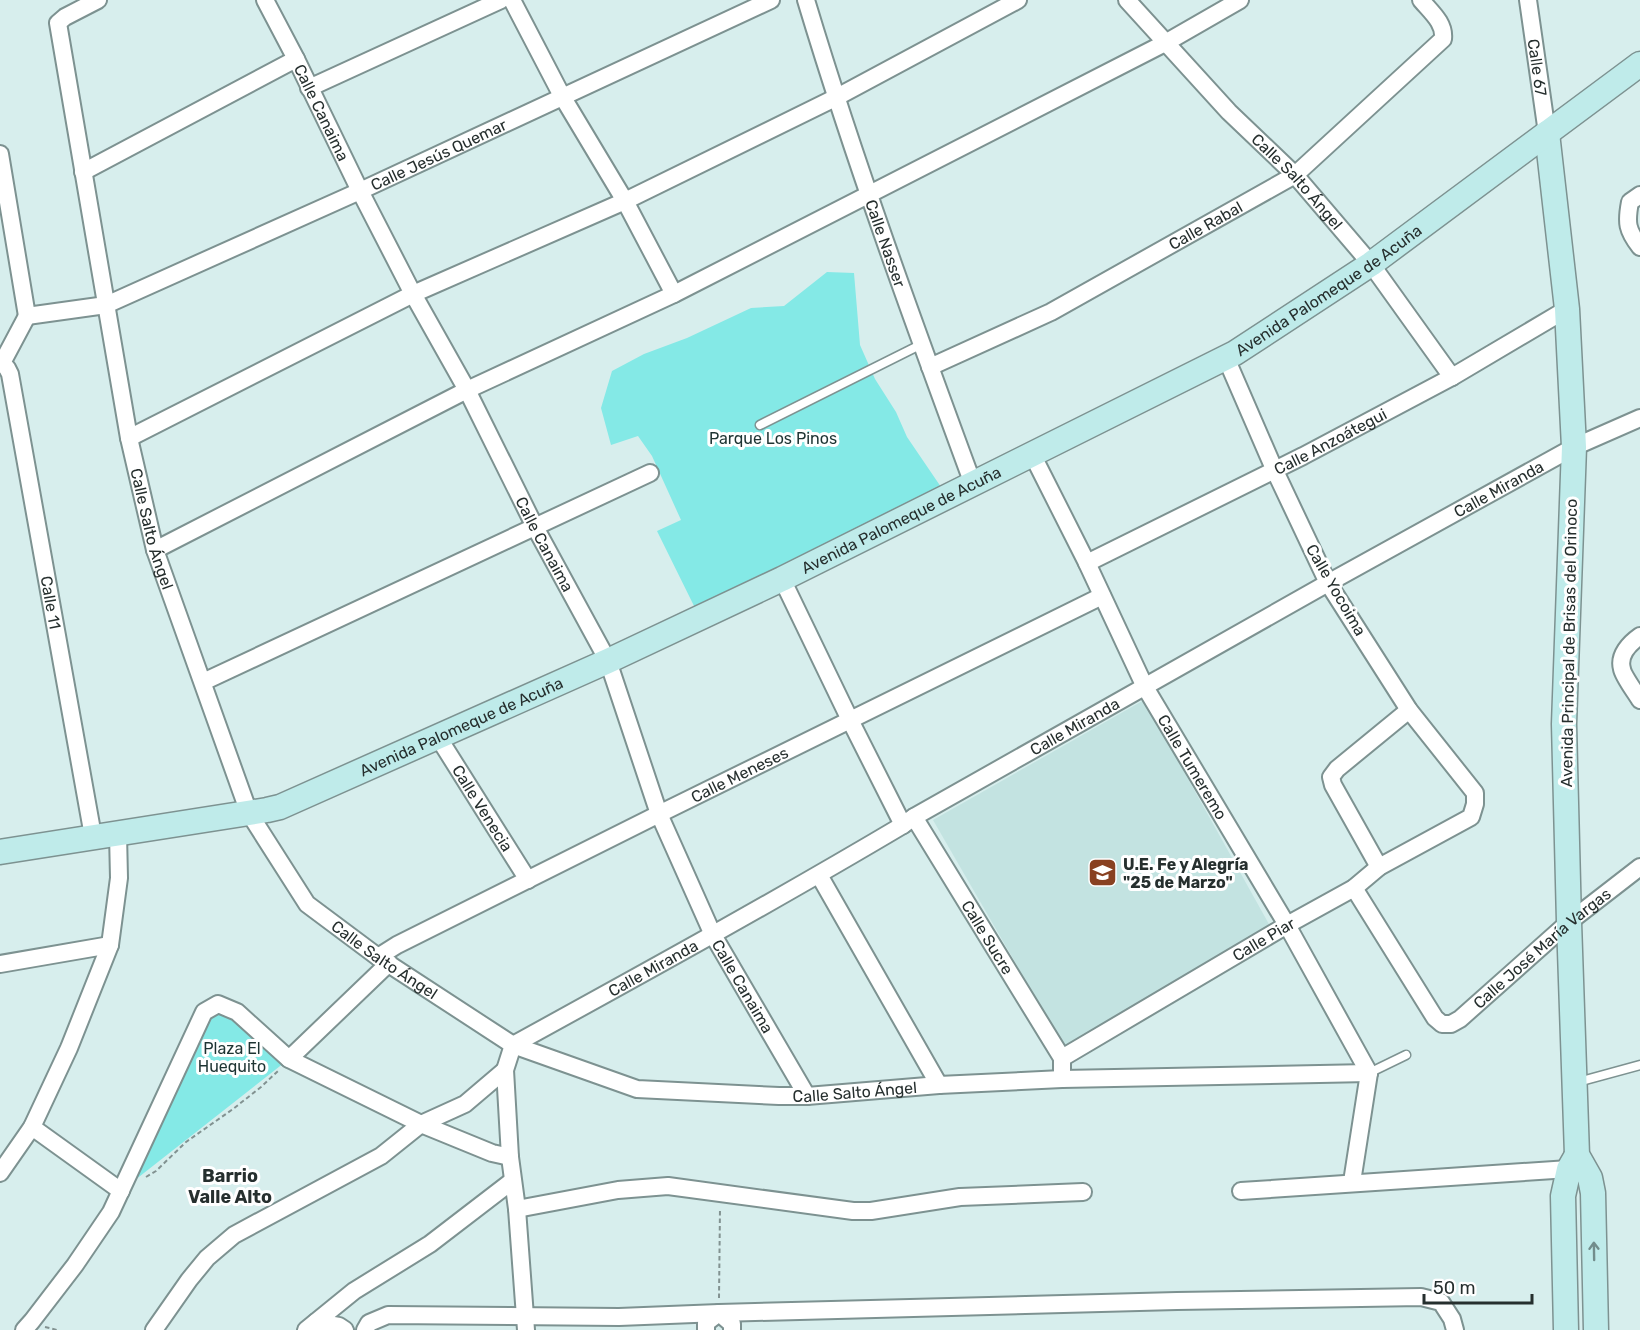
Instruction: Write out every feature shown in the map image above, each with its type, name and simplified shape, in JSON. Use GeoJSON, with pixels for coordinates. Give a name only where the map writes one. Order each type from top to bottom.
{"type":"FeatureCollection","features":[{"type":"Feature","properties":{"kind":"street","name":"Calle Salto Ángel"},"geometry":{"type":"LineString","coordinates":[[98,0],[65,16],[58,23],[129,438],[155,550],[249,813],[307,903],[384,960],[513,1045],[637,1089],[807,1096],[939,1085],[1062,1079],[1369,1073]]}},
{"type":"Feature","properties":{"kind":"street","name":"Calle Canaima"},"geometry":{"type":"LineString","coordinates":[[265,0],[413,294],[467,390],[535,527],[608,661],[659,813],[713,936],[807,1096]]}},
{"type":"Feature","properties":{"kind":"street"},"geometry":{"type":"LineString","coordinates":[[309,88],[501,0]]}},
{"type":"Feature","properties":{"kind":"street"},"geometry":{"type":"LineString","coordinates":[[512,0],[562,96],[625,201],[674,294]]}},
{"type":"Feature","properties":{"kind":"street","name":"Calle Jesús Quemar"},"geometry":{"type":"LineString","coordinates":[[27,316],[106,305],[360,191],[771,0]]}},
{"type":"Feature","properties":{"kind":"street","name":"Calle Nasser"},"geometry":{"type":"LineString","coordinates":[[806,0],[870,194],[973,484]]}},
{"type":"Feature","properties":{"kind":"street"},"geometry":{"type":"LineString","coordinates":[[129,438],[413,294],[625,201],[837,97],[1018,0]]}},
{"type":"Feature","properties":{"kind":"street","name":"Calle Salto Ángel"},"geometry":{"type":"LineString","coordinates":[[1127,0],[1229,112],[1295,176],[1371,264],[1452,377]]}},
{"type":"Feature","properties":{"kind":"street"},"geometry":{"type":"LineString","coordinates":[[155,550],[467,390],[674,294],[1167,42],[1240,0]]}},
{"type":"Feature","properties":{"kind":"street","name":"Calle Rabal"},"geometry":{"type":"LineString","coordinates":[[930,367],[1051,312],[1295,176],[1443,39],[1444,32],[1441,24],[1421,0]]}},
{"type":"Feature","properties":{"kind":"street","name":"Calle 67"},"geometry":{"type":"LineString","coordinates":[[1528,0],[1547,132]]}},
{"type":"Feature","properties":{"kind":"street"},"geometry":{"type":"LineString","coordinates":[[83,172],[296,59]]}},
{"type":"Feature","properties":{"kind":"street","name":"Avenida Palomeque de Acuña"},"geometry":{"type":"LineString","coordinates":[[0,852],[280,807],[608,661],[782,579],[1226,358],[1371,264],[1640,64]]}},
{"type":"Feature","properties":{"kind":"street","name":"Avenida Principal de Brisas del Orinoco"},"geometry":{"type":"LineString","coordinates":[[1547,132],[1567,309],[1574,447],[1564,724],[1574,1082],[1573,1162]]}},
{"type":"Feature","properties":{"kind":"street"},"geometry":{"type":"LineString","coordinates":[[0,154],[27,316],[3,364]]}},
{"type":"Feature","properties":{"kind":"street"},"geometry":{"type":"LineString","coordinates":[[1640,195],[1630,202],[1627,222],[1640,248]]}},
{"type":"Feature","properties":{"kind":"street","name":"Calle Anzoátegui"},"geometry":{"type":"LineString","coordinates":[[1087,563],[1275,471],[1452,377],[1567,309]]}},
{"type":"Feature","properties":{"kind":"street","name":"Calle Yocoima"},"geometry":{"type":"LineString","coordinates":[[1226,358],[1275,471],[1328,583],[1409,710],[1475,793],[1475,804]]}},
{"type":"Feature","properties":{"kind":"street","name":"Calle 11"},"geometry":{"type":"LineString","coordinates":[[3,364],[10,374],[93,836]]}},
{"type":"Feature","properties":{"kind":"street","name":"Calle Miranda"},"geometry":{"type":"LineString","coordinates":[[513,1045],[713,936],[909,821],[1328,583],[1574,447],[1640,418]]}},
{"type":"Feature","properties":{"kind":"street","name":"Calle Tumeremo"},"geometry":{"type":"LineString","coordinates":[[1032,454],[1087,563],[1145,687],[1287,925],[1369,1073]]}},
{"type":"Feature","properties":{"kind":"street"},"geometry":{"type":"LineString","coordinates":[[203,681],[650,473]]}},
{"type":"Feature","properties":{"kind":"street","name":"Calle Sucre"},"geometry":{"type":"LineString","coordinates":[[782,579],[850,720],[909,821],[1062,1058]]}},
{"type":"Feature","properties":{"kind":"street","name":"Calle Meneses"},"geometry":{"type":"LineString","coordinates":[[289,1059],[397,945],[659,813],[1102,596]]}},
{"type":"Feature","properties":{"kind":"street"},"geometry":{"type":"LineString","coordinates":[[1640,636],[1624,652],[1622,669],[1640,700]]}},
{"type":"Feature","properties":{"kind":"street"},"geometry":{"type":"LineString","coordinates":[[1379,867],[1333,785],[1331,777],[1337,769],[1409,710]]}},
{"type":"Feature","properties":{"kind":"street","name":"Calle Venecia"},"geometry":{"type":"LineString","coordinates":[[438,737],[528,880]]}},
{"type":"Feature","properties":{"kind":"street","name":"Calle Piar"},"geometry":{"type":"LineString","coordinates":[[1062,1058],[1354,888],[1379,867],[1471,817],[1475,804]]}},
{"type":"Feature","properties":{"kind":"street"},"geometry":{"type":"LineString","coordinates":[[0,1173],[32,1127],[69,1048],[110,945],[120,878],[117,834]]}},
{"type":"Feature","properties":{"kind":"street","name":"Calle José María Vargas"},"geometry":{"type":"LineString","coordinates":[[1354,888],[1435,1018],[1443,1024],[1460,1018],[1569,922],[1640,867]]}},
{"type":"Feature","properties":{"kind":"street"},"geometry":{"type":"LineString","coordinates":[[819,875],[939,1085]]}},
{"type":"Feature","properties":{"kind":"street"},"geometry":{"type":"LineString","coordinates":[[0,964],[110,945]]}},
{"type":"Feature","properties":{"kind":"street"},"geometry":{"type":"LineString","coordinates":[[24,1330],[75,1265],[111,1212],[204,1012],[218,1004],[237,1012],[289,1059],[421,1124],[492,1153],[510,1157]]}},
{"type":"Feature","properties":{"kind":"street"},"geometry":{"type":"LineString","coordinates":[[513,1045],[505,1070],[510,1157],[517,1209],[525,1323]]}},
{"type":"Feature","properties":{"kind":"street"},"geometry":{"type":"LineString","coordinates":[[1062,1058],[1062,1079]]}},
{"type":"Feature","properties":{"kind":"street"},"geometry":{"type":"LineString","coordinates":[[154,1330],[201,1265],[234,1234],[381,1156],[421,1124],[465,1104],[505,1070]]}},
{"type":"Feature","properties":{"kind":"street"},"geometry":{"type":"LineString","coordinates":[[1352,1182],[1369,1073]]}},
{"type":"Feature","properties":{"kind":"street"},"geometry":{"type":"LineString","coordinates":[[32,1127],[121,1191]]}},
{"type":"Feature","properties":{"kind":"street"},"geometry":{"type":"LineString","coordinates":[[1566,1330],[1563,1196],[1573,1162]]}},
{"type":"Feature","properties":{"kind":"street"},"geometry":{"type":"LineString","coordinates":[[1241,1191],[1573,1162],[1590,1178],[1593,1193],[1596,1330]]}},
{"type":"Feature","properties":{"kind":"street"},"geometry":{"type":"LineString","coordinates":[[311,1326],[354,1291],[430,1244],[512,1180]]}},
{"type":"Feature","properties":{"kind":"street"},"geometry":{"type":"LineString","coordinates":[[517,1209],[618,1190],[668,1186],[853,1211],[871,1211],[960,1197],[1083,1192]]}},
{"type":"Feature","properties":{"kind":"street"},"geometry":{"type":"LineString","coordinates":[[364,1330],[369,1323],[388,1315],[525,1323],[619,1324],[719,1313],[1177,1300],[1421,1298],[1441,1302],[1452,1319],[1455,1330]]}},
{"type":"Feature","properties":{"kind":"street"},"geometry":{"type":"LineString","coordinates":[[706,1330],[706,1323],[719,1313]]}},
{"type":"Feature","properties":{"kind":"street"},"geometry":{"type":"LineString","coordinates":[[719,1313],[732,1324],[732,1330]]}},
{"type":"Feature","properties":{"kind":"street"},"geometry":{"type":"LineString","coordinates":[[311,1326],[339,1326],[345,1330]]}},
{"type":"Feature","properties":{"kind":"lane"},"geometry":{"type":"LineString","coordinates":[[760,425],[922,344]]}},
{"type":"Feature","properties":{"kind":"lane"},"geometry":{"type":"LineString","coordinates":[[1369,1073],[1406,1055]]}},
{"type":"Feature","properties":{"kind":"lane"},"geometry":{"type":"LineString","coordinates":[[1574,1082],[1640,1065]]}},
{"type":"Feature","properties":{"kind":"path"},"geometry":{"type":"LineString","coordinates":[[121,1191],[156,1171],[186,1142],[261,1087],[289,1059]]}},
{"type":"Feature","properties":{"kind":"path"},"geometry":{"type":"LineString","coordinates":[[719,1313],[720,1192]]}},
{"type":"Feature","properties":{"kind":"shaded area","name":"U.E. Fe y Alegría \"25 de Marzo\""},"geometry":{"type":"Polygon","coordinates":[[[1144,700],[1270,926],[1064,1047],[933,820],[1144,700]]]}},
{"type":"Feature","properties":{"kind":"green space","name":"Parque Los Pinos"},"geometry":{"type":"Polygon","coordinates":[[[827,272],[854,273],[860,345],[875,379],[896,412],[907,437],[941,487],[696,610],[657,531],[681,520],[652,456],[638,436],[611,445],[601,408],[612,371],[644,354],[687,338],[751,308],[784,306],[827,272]]]}},
{"type":"Feature","properties":{"kind":"green space","name":"Plaza El Huequito"},"geometry":{"type":"Polygon","coordinates":[[[218,1004],[289,1059],[121,1191],[218,1004]]]}},
{"type":"Feature","properties":{"kind":"place","name":"U.E. Fe y Alegría \"25 de Marzo\""},"geometry":{"type":"Point","coordinates":[1102,873]}},
{"type":"Feature","properties":{"kind":"district","name":"Barrio Valle Alto"},"geometry":{"type":"Point","coordinates":[230,1186]}}]}
